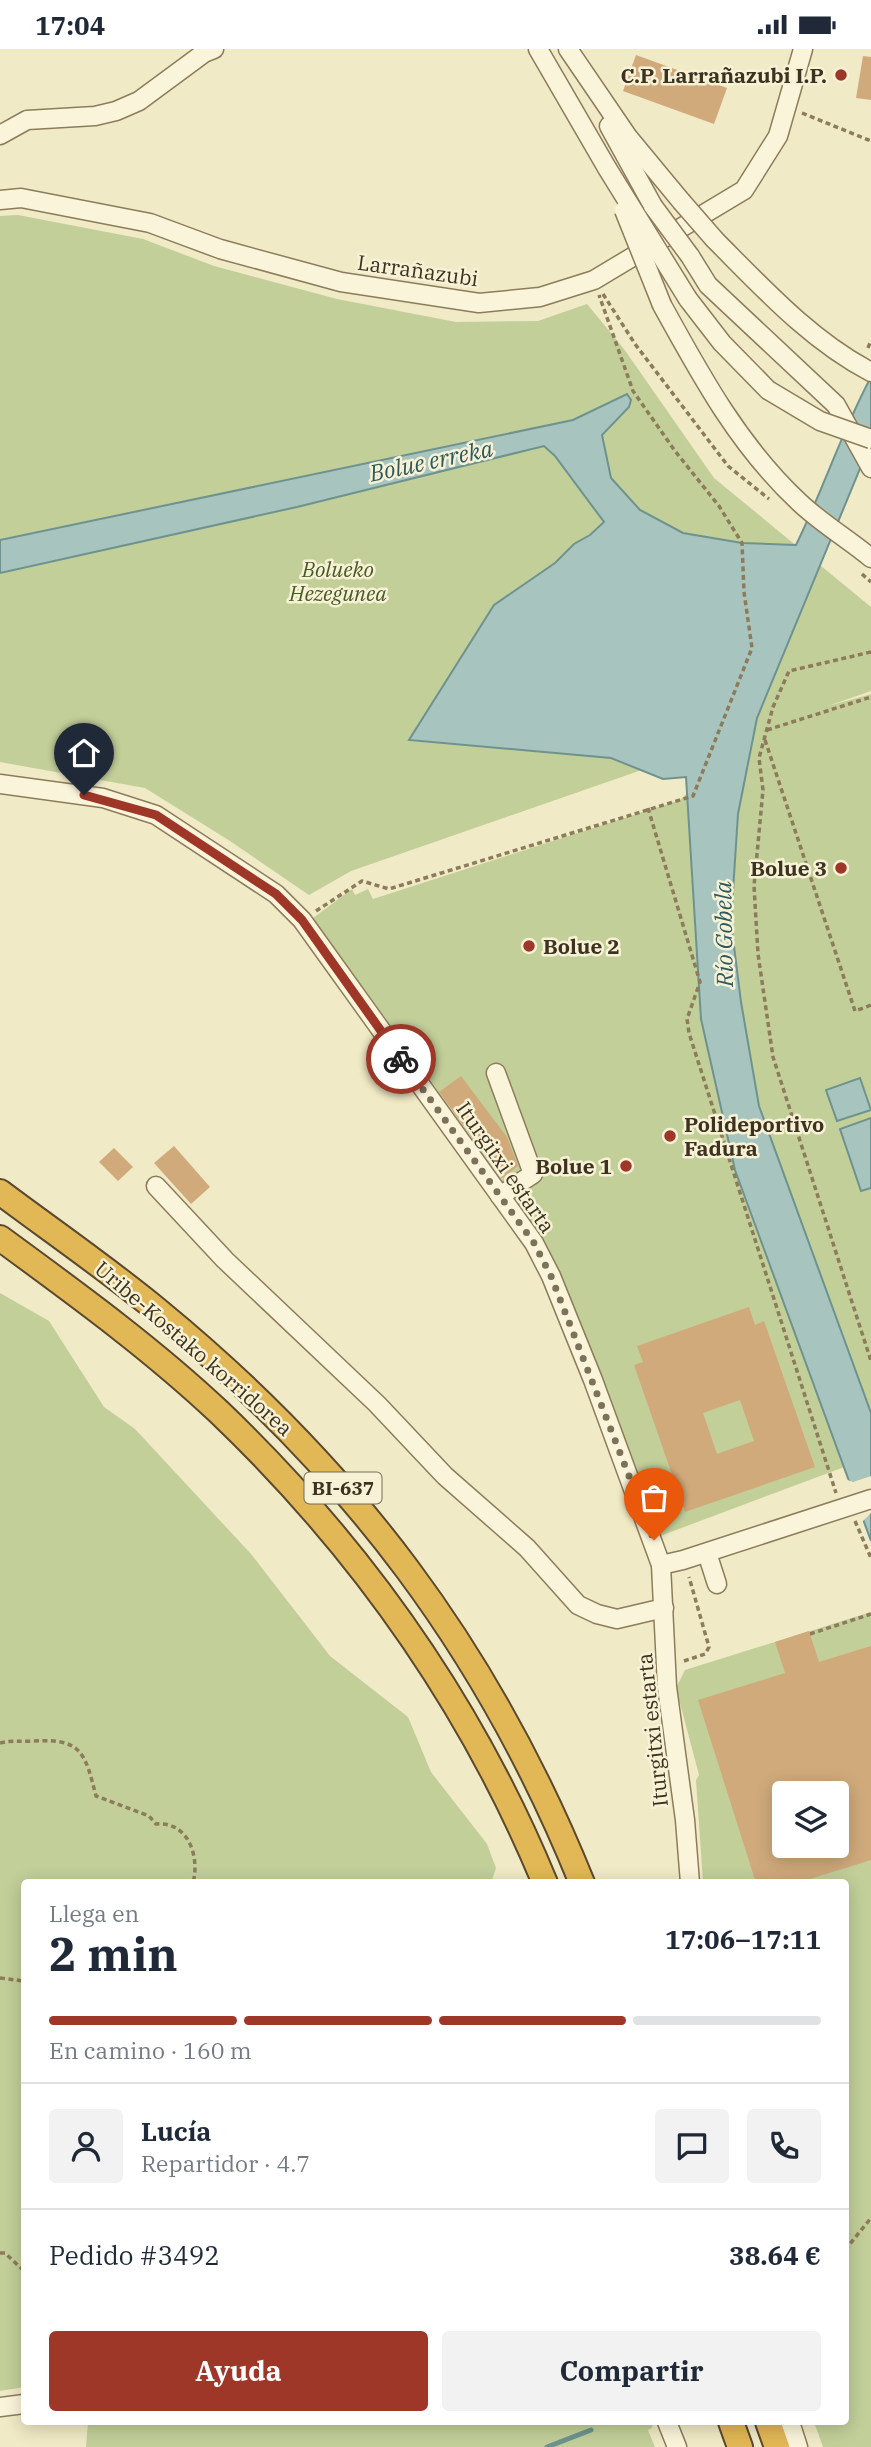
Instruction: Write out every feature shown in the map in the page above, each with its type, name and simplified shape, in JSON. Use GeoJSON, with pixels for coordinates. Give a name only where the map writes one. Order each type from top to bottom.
{"type":"FeatureCollection","features":[{"type":"Feature","properties":{"kind":"highway","name":"Uribe-Kostako korridorea"},"geometry":{"type":"LineString","coordinates":[[0,1192],[158,1310],[261,1402],[355,1501],[407,1564],[490,1691],[556,1819],[580,1879]]}},
{"type":"Feature","properties":{"kind":"highway","name":"Uribe-Kostako korridorea"},"geometry":{"type":"LineString","coordinates":[[0,1238],[138,1342],[218,1411],[318,1516],[385,1598],[447,1691],[526,1838],[543,1879]]}},
{"type":"Feature","properties":{"kind":"highway"},"geometry":{"type":"LineString","coordinates":[[732,2425],[740,2447]]}},
{"type":"Feature","properties":{"kind":"highway"},"geometry":{"type":"LineString","coordinates":[[769,2425],[777,2447]]}},
{"type":"Feature","properties":{"kind":"street"},"geometry":{"type":"LineString","coordinates":[[0,135],[27,120],[95,116],[116,111],[139,101],[215,49]]}},
{"type":"Feature","properties":{"kind":"street"},"geometry":{"type":"LineString","coordinates":[[538,49],[688,299],[722,343],[768,390],[820,421],[871,439]]}},
{"type":"Feature","properties":{"kind":"street"},"geometry":{"type":"LineString","coordinates":[[568,49],[628,137],[715,240],[788,313],[851,361],[871,372]]}},
{"type":"Feature","properties":{"kind":"street"},"geometry":{"type":"LineString","coordinates":[[568,49],[653,205],[708,285],[836,405],[871,468]]}},
{"type":"Feature","properties":{"kind":"street","name":"Larrañazubi"},"geometry":{"type":"LineString","coordinates":[[0,200],[21,198],[150,223],[220,249],[341,282],[479,303],[540,297],[594,280],[744,190],[778,136],[803,49]]}},
{"type":"Feature","properties":{"kind":"street"},"geometry":{"type":"LineString","coordinates":[[607,168],[662,305],[709,391],[749,448],[800,503],[867,555]]}},
{"type":"Feature","properties":{"kind":"street","name":"Iturgitxi estarta"},"geometry":{"type":"LineString","coordinates":[[0,784],[103,798],[156,815],[276,894],[302,920],[534,1243],[551,1276],[661,1565],[667,1687],[685,1820],[690,1879]]}},
{"type":"Feature","properties":{"kind":"street"},"geometry":{"type":"LineString","coordinates":[[496,1073],[533,1174],[500,1196]]}},
{"type":"Feature","properties":{"kind":"street"},"geometry":{"type":"LineString","coordinates":[[156,1186],[225,1260],[377,1404],[445,1476],[527,1548],[578,1605],[617,1619],[664,1608]]}},
{"type":"Feature","properties":{"kind":"street"},"geometry":{"type":"LineString","coordinates":[[661,1565],[707,1553],[844,1505],[871,1499]]}},
{"type":"Feature","properties":{"kind":"street"},"geometry":{"type":"LineString","coordinates":[[707,1553],[717,1584]]}},
{"type":"Feature","properties":{"kind":"street"},"geometry":{"type":"LineString","coordinates":[[0,2407],[21,2404]]}},
{"type":"Feature","properties":{"kind":"street"},"geometry":{"type":"LineString","coordinates":[[668,2425],[677,2447]]}},
{"type":"Feature","properties":{"kind":"street"},"geometry":{"type":"LineString","coordinates":[[791,2425],[798,2447]]}},
{"type":"Feature","properties":{"kind":"path"},"geometry":{"type":"LineString","coordinates":[[786,107],[871,141]]}},
{"type":"Feature","properties":{"kind":"path"},"geometry":{"type":"LineString","coordinates":[[594,280],[635,344],[728,466],[770,500]]}},
{"type":"Feature","properties":{"kind":"path"},"geometry":{"type":"LineString","coordinates":[[302,920],[362,881],[389,888],[694,796],[751,648],[744,592],[742,543],[719,506],[633,391],[594,280]]}},
{"type":"Feature","properties":{"kind":"path"},"geometry":{"type":"LineString","coordinates":[[868,348],[871,340]]}},
{"type":"Feature","properties":{"kind":"path"},"geometry":{"type":"LineString","coordinates":[[871,652],[789,671],[773,707],[760,758],[762,790],[754,886],[758,954],[773,1057],[871,1361]]}},
{"type":"Feature","properties":{"kind":"path"},"geometry":{"type":"LineString","coordinates":[[767,730],[871,697]]}},
{"type":"Feature","properties":{"kind":"path"},"geometry":{"type":"LineString","coordinates":[[764,739],[855,1011],[871,1005]]}},
{"type":"Feature","properties":{"kind":"path"},"geometry":{"type":"LineString","coordinates":[[648,808],[700,982],[687,1019],[689,1033],[844,1505],[871,1558]]}},
{"type":"Feature","properties":{"kind":"path"},"geometry":{"type":"LineString","coordinates":[[810,1634],[871,1615]]}},
{"type":"Feature","properties":{"kind":"path"},"geometry":{"type":"LineString","coordinates":[[0,1743],[47,1740],[62,1741],[77,1747],[88,1763],[96,1796],[149,1816],[156,1824],[168,1823],[181,1830],[195,1854],[193,1879]]}},
{"type":"Feature","properties":{"kind":"path"},"geometry":{"type":"LineString","coordinates":[[0,1978],[21,1981]]}},
{"type":"Feature","properties":{"kind":"path"},"geometry":{"type":"LineString","coordinates":[[849,2245],[871,2218]]}},
{"type":"Feature","properties":{"kind":"path"},"geometry":{"type":"LineString","coordinates":[[0,2253],[5,2253],[21,2268]]}},
{"type":"Feature","properties":{"kind":"green space","name":"Bolueko Hezegunea"},"geometry":{"type":"Polygon","coordinates":[[[18,215],[143,239],[214,266],[337,299],[456,322],[538,321],[587,304],[624,349],[714,478],[871,607],[871,691],[828,706],[871,694],[871,1457],[660,1536],[555,1271],[501,1178],[313,918],[352,889],[355,895],[368,889],[373,899],[680,800],[751,732],[351,871],[309,895],[145,788],[0,762],[0,216],[18,215]]]}},
{"type":"Feature","properties":{"kind":"green space"},"geometry":{"type":"Polygon","coordinates":[[[0,1293],[49,1321],[104,1407],[135,1429],[251,1554],[330,1656],[408,1717],[431,1772],[487,1844],[496,1868],[492,1879],[21,1879],[21,2388],[0,2391],[0,1293]]]}},
{"type":"Feature","properties":{"kind":"green space"},"geometry":{"type":"Polygon","coordinates":[[[871,1612],[871,2447],[823,2447],[815,2425],[849,2425],[849,1879],[703,1879],[696,1780],[699,1775],[676,1688],[685,1670],[871,1612]]]}},
{"type":"Feature","properties":{"kind":"green space"},"geometry":{"type":"Polygon","coordinates":[[[88,2425],[652,2425],[648,2430],[655,2447],[86,2447],[88,2425]]]}},
{"type":"Feature","properties":{"kind":"water"},"geometry":{"type":"Polygon","coordinates":[[[871,377],[871,442],[757,718],[738,814],[731,922],[741,1002],[759,1106],[871,1413],[871,1541],[735,1170],[701,1019],[686,777],[663,779],[611,758],[409,740],[494,605],[555,563],[574,544],[590,535],[604,522],[555,456],[544,446],[297,507],[0,573],[0,540],[573,420],[627,394],[631,400],[629,407],[602,435],[611,478],[640,510],[683,533],[742,543],[796,545],[871,377]]]}},
{"type":"Feature","properties":{"kind":"water"},"geometry":{"type":"Polygon","coordinates":[[[860,1078],[871,1110],[837,1121],[826,1090],[860,1078]]]}},
{"type":"Feature","properties":{"kind":"water"},"geometry":{"type":"Polygon","coordinates":[[[871,1118],[871,1188],[861,1191],[840,1129],[871,1118]]]}},
{"type":"Feature","properties":{"kind":"pier"},"geometry":{"type":"Polygon","coordinates":[[[871,1476],[871,1513],[861,1523],[845,1479],[853,1482],[871,1476]]]}},
{"type":"Feature","properties":{"kind":"building"},"geometry":{"type":"Polygon","coordinates":[[[636,55],[727,88],[714,124],[623,91],[636,55]]]}},
{"type":"Feature","properties":{"kind":"building"},"geometry":{"type":"Polygon","coordinates":[[[863,56],[871,57],[871,100],[856,98],[863,56]]]}},
{"type":"Feature","properties":{"kind":"building"},"geometry":{"type":"Polygon","coordinates":[[[461,1076],[507,1137],[518,1166],[502,1178],[439,1092],[461,1076]]]}},
{"type":"Feature","properties":{"kind":"building"},"geometry":{"type":"Polygon","coordinates":[[[174,1146],[210,1187],[191,1204],[154,1163],[174,1146]]]}},
{"type":"Feature","properties":{"kind":"building"},"geometry":{"type":"Polygon","coordinates":[[[114,1148],[133,1167],[118,1181],[99,1162],[114,1148]]]}},
{"type":"Feature","properties":{"kind":"building"},"geometry":{"type":"Polygon","coordinates":[[[749,1307],[755,1325],[764,1321],[815,1467],[685,1512],[634,1365],[643,1362],[637,1346],[749,1307]],[[740,1400],[703,1413],[717,1454],[754,1441],[740,1400]]]}},
{"type":"Feature","properties":{"kind":"building"},"geometry":{"type":"Polygon","coordinates":[[[809,1631],[819,1662],[871,1646],[871,1860],[810,1879],[755,1879],[698,1700],[785,1673],[775,1642],[809,1631]]]}},
{"type":"Feature","properties":{"kind":"waterway"},"geometry":{"type":"LineString","coordinates":[[547,2447],[591,2430]]}},
{"type":"Feature","properties":{"kind":"way so far"},"geometry":{"type":"LineString","coordinates":[[401,1059],[534,1243],[551,1276],[654,1540]]}},
{"type":"Feature","properties":{"kind":"place","name":"C.P. Larrañazubi I.P."},"geometry":{"type":"Point","coordinates":[841,75]}},
{"type":"Feature","properties":{"kind":"place","name":"Bolue 3"},"geometry":{"type":"Point","coordinates":[841,868]}},
{"type":"Feature","properties":{"kind":"place","name":"Bolue 2"},"geometry":{"type":"Point","coordinates":[529,946]}},
{"type":"Feature","properties":{"kind":"place","name":"Polideportivo Fadura"},"geometry":{"type":"Point","coordinates":[670,1136]}},
{"type":"Feature","properties":{"kind":"place","name":"Bolue 1"},"geometry":{"type":"Point","coordinates":[626,1166]}},
{"type":"Feature","properties":{"kind":"route"},"geometry":{"type":"LineString","coordinates":[[84,795],[103,798],[156,815],[220,854],[276,894],[302,920],[401,1059]]}},
{"type":"Feature","properties":{"kind":"water label","name":"Bolue erreka"},"geometry":{"type":"Point","coordinates":[431,460]}},
{"type":"Feature","properties":{"kind":"water label","name":"Río Gobela"},"geometry":{"type":"Point","coordinates":[723,934]}}]}
